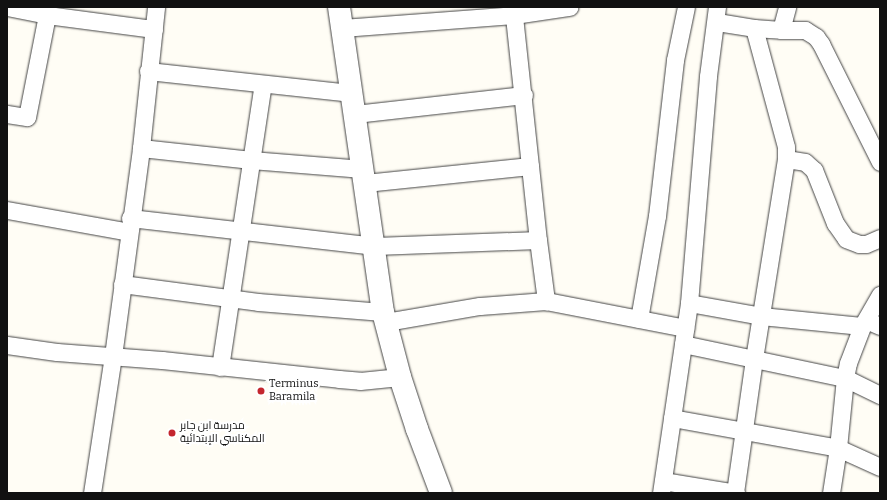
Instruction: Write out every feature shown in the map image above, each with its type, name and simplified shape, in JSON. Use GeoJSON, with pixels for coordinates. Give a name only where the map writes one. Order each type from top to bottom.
{"type":"FeatureCollection","features":[{"type":"Feature","properties":{"kind":"street"},"geometry":{"type":"LineString","coordinates":[[7,7],[47,15],[154,29]]}},
{"type":"Feature","properties":{"kind":"street"},"geometry":{"type":"LineString","coordinates":[[92,493],[113,356],[141,148],[156,7]]}},
{"type":"Feature","properties":{"kind":"street"},"geometry":{"type":"LineString","coordinates":[[339,7],[350,93],[355,114],[385,317],[400,377],[416,429],[441,493]]}},
{"type":"Feature","properties":{"kind":"street"},"geometry":{"type":"LineString","coordinates":[[342,28],[569,7]]}},
{"type":"Feature","properties":{"kind":"street"},"geometry":{"type":"LineString","coordinates":[[640,319],[658,216],[675,60],[686,7]]}},
{"type":"Feature","properties":{"kind":"street"},"geometry":{"type":"LineString","coordinates":[[781,30],[787,7]]}},
{"type":"Feature","properties":{"kind":"street"},"geometry":{"type":"LineString","coordinates":[[514,11],[538,240],[546,301]]}},
{"type":"Feature","properties":{"kind":"street"},"geometry":{"type":"LineString","coordinates":[[754,28],[786,147],[786,160],[754,359],[736,493],[662,487],[689,303],[708,76],[717,14],[754,28],[805,30],[816,37],[821,44],[880,162]]}},
{"type":"Feature","properties":{"kind":"street"},"geometry":{"type":"LineString","coordinates":[[7,114],[27,117],[47,15]]}},
{"type":"Feature","properties":{"kind":"street"},"geometry":{"type":"LineString","coordinates":[[148,71],[350,93]]}},
{"type":"Feature","properties":{"kind":"street"},"geometry":{"type":"LineString","coordinates":[[220,367],[263,84]]}},
{"type":"Feature","properties":{"kind":"street"},"geometry":{"type":"LineString","coordinates":[[355,114],[524,95]]}},
{"type":"Feature","properties":{"kind":"street"},"geometry":{"type":"LineString","coordinates":[[141,148],[251,160],[364,176],[530,166]]}},
{"type":"Feature","properties":{"kind":"street"},"geometry":{"type":"LineString","coordinates":[[786,160],[805,162],[814,170],[835,223],[846,239],[859,244],[866,244],[880,238]]}},
{"type":"Feature","properties":{"kind":"street"},"geometry":{"type":"LineString","coordinates":[[7,210],[130,225],[241,232],[375,246],[538,240]]}},
{"type":"Feature","properties":{"kind":"street"},"geometry":{"type":"LineString","coordinates":[[122,284],[230,299],[385,317],[480,306],[546,301],[640,319],[684,336],[754,359],[845,378],[880,395]]}},
{"type":"Feature","properties":{"kind":"street"},"geometry":{"type":"LineString","coordinates":[[831,493],[838,448],[845,378],[852,349],[869,324],[880,295]]}},
{"type":"Feature","properties":{"kind":"street"},"geometry":{"type":"LineString","coordinates":[[689,303],[761,316],[869,324]]}},
{"type":"Feature","properties":{"kind":"street"},"geometry":{"type":"LineString","coordinates":[[7,345],[57,352],[113,356],[360,381],[400,377]]}},
{"type":"Feature","properties":{"kind":"street"},"geometry":{"type":"LineString","coordinates":[[672,418],[838,448],[880,467]]}},
{"type":"Feature","properties":{"kind":"place","name":"Terminus Baramila"},"geometry":{"type":"Point","coordinates":[261,391]}},
{"type":"Feature","properties":{"kind":"place","name":"مدرسة ابن جابر المكناسي الإبتدائية"},"geometry":{"type":"Point","coordinates":[172,433]}}]}
